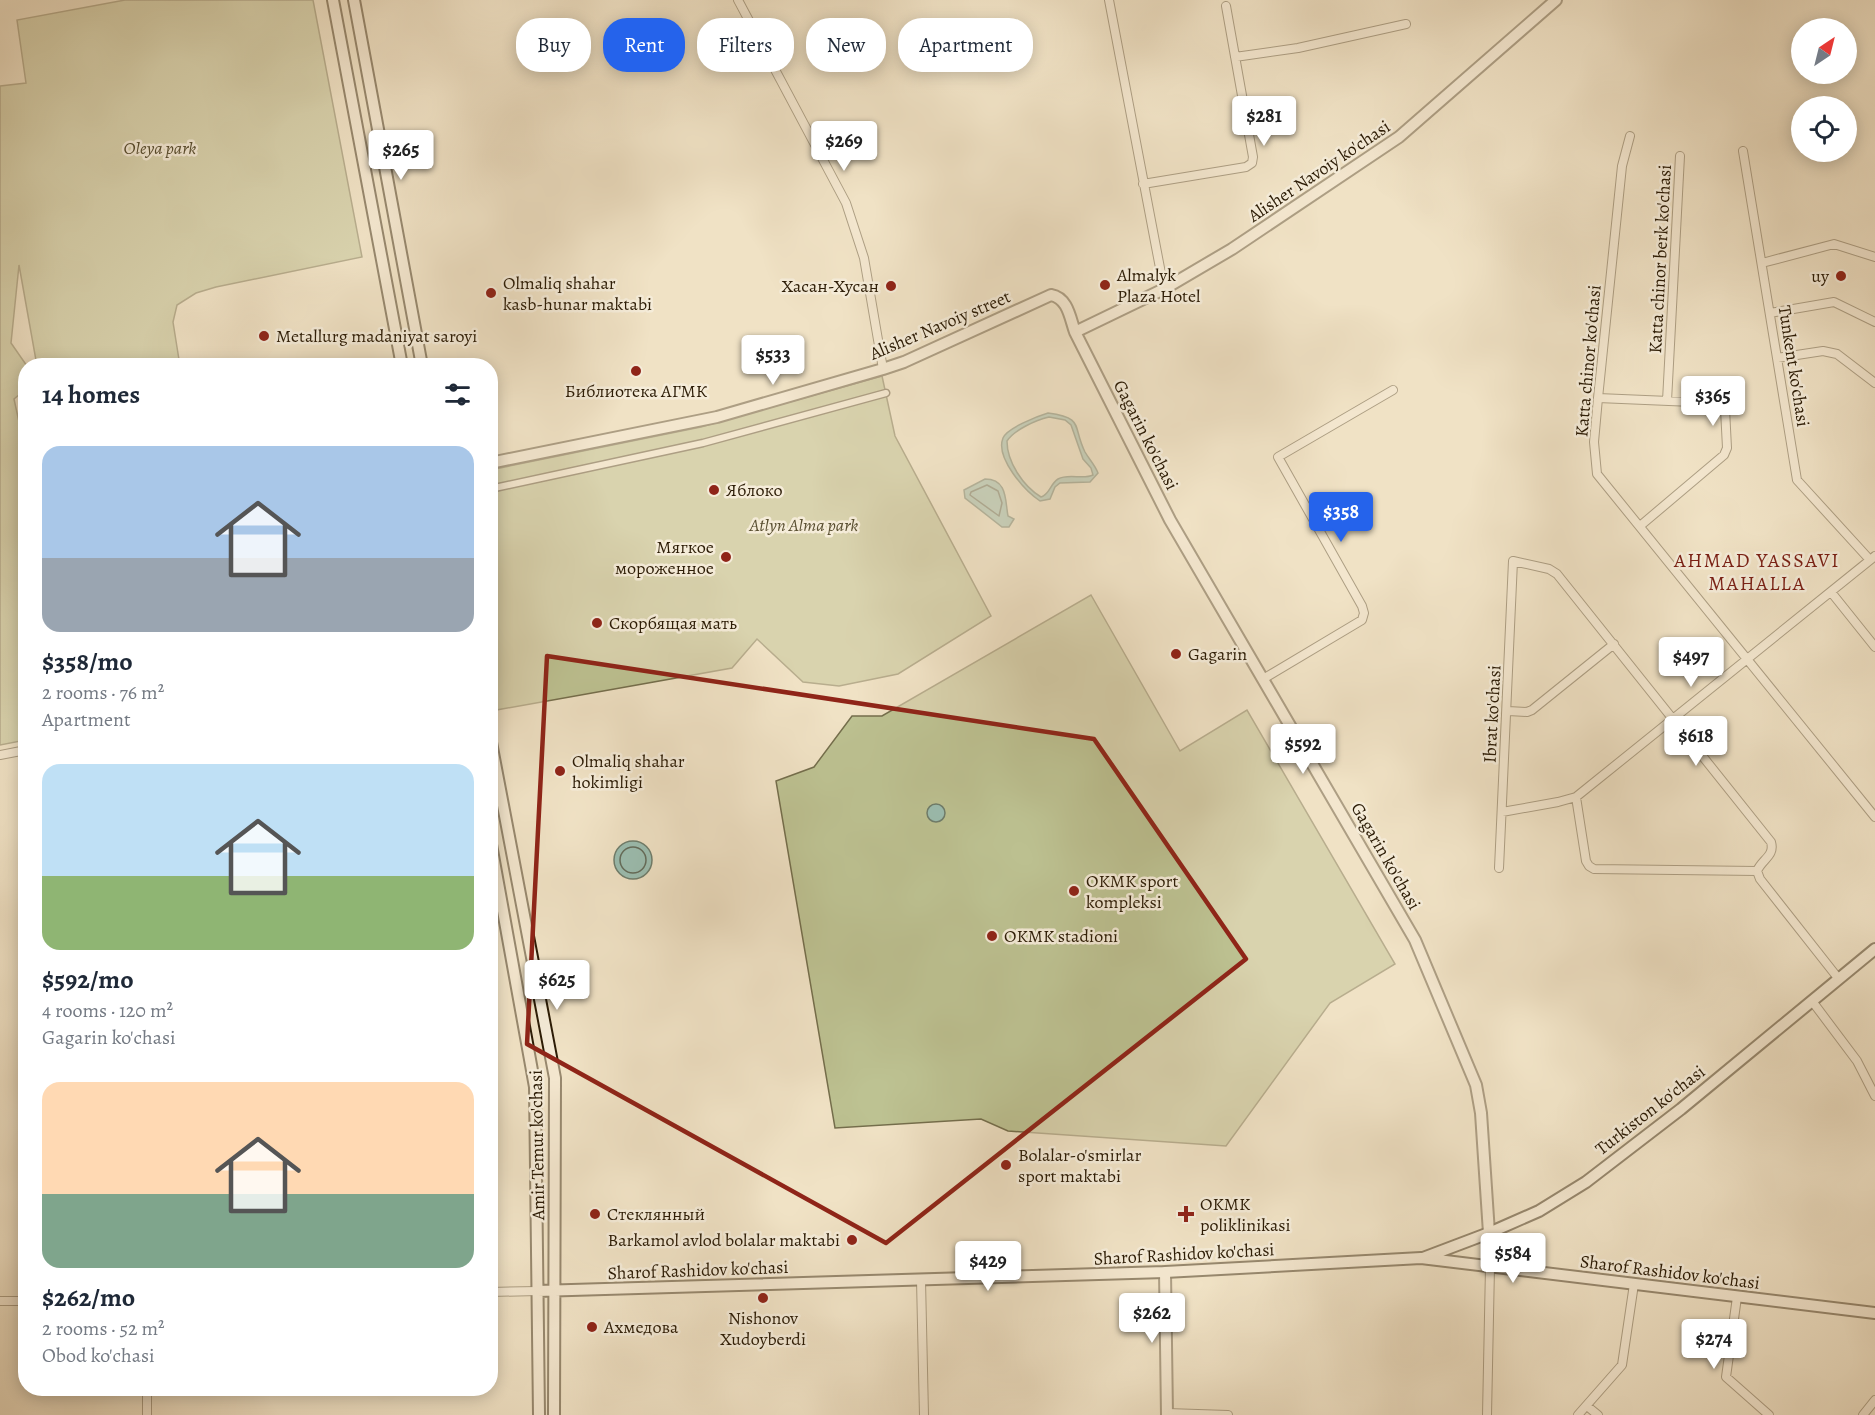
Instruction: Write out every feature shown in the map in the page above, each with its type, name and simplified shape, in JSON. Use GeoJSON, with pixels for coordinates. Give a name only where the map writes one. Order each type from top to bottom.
{"type":"FeatureCollection","features":[{"type":"Feature","properties":{"kind":"main road"},"geometry":{"type":"LineString","coordinates":[[333,0],[401,358]]}},
{"type":"Feature","properties":{"kind":"main road"},"geometry":{"type":"LineString","coordinates":[[354,0],[420,358]]}},
{"type":"Feature","properties":{"kind":"main road","name":"Alisher Navoiy ko'chasi"},"geometry":{"type":"LineString","coordinates":[[1075,332],[1164,289],[1232,249],[1399,137],[1556,0]]}},
{"type":"Feature","properties":{"kind":"main road"},"geometry":{"type":"LineString","coordinates":[[374,216],[392,208]]}},
{"type":"Feature","properties":{"kind":"main road","name":"Alisher Navoiy street"},"geometry":{"type":"LineString","coordinates":[[498,461],[717,417],[883,369],[904,362],[1051,295]]}},
{"type":"Feature","properties":{"kind":"main road","name":"Gagarin ko'chasi"},"geometry":{"type":"LineString","coordinates":[[1051,295],[1064,300],[1075,332],[1170,520],[1415,940],[1476,1085],[1481,1113],[1490,1267]]}},
{"type":"Feature","properties":{"kind":"main road","name":"Amir Temur ko'chasi"},"geometry":{"type":"LineString","coordinates":[[498,779],[555,1078],[554,1415]]}},
{"type":"Feature","properties":{"kind":"main road","name":"Amir Temur ko'chasi"},"geometry":{"type":"LineString","coordinates":[[498,883],[535,1087],[539,1415]]}},
{"type":"Feature","properties":{"kind":"main road","name":"Turkiston ko'chasi"},"geometry":{"type":"LineString","coordinates":[[1421,1258],[1489,1233],[1539,1210],[1586,1182],[1681,1109],[1875,949]]}},
{"type":"Feature","properties":{"kind":"main road","name":"Sharof Rashidov ko'chasi"},"geometry":{"type":"LineString","coordinates":[[538,1291],[1165,1272],[1421,1258],[1875,1313]]}},
{"type":"Feature","properties":{"kind":"main road"},"geometry":{"type":"LineString","coordinates":[[1165,1272],[1167,1414]]}},
{"type":"Feature","properties":{"kind":"street"},"geometry":{"type":"LineString","coordinates":[[738,0],[846,203],[864,258],[883,369]]}},
{"type":"Feature","properties":{"kind":"street"},"geometry":{"type":"LineString","coordinates":[[1109,0],[1164,289]]}},
{"type":"Feature","properties":{"kind":"street"},"geometry":{"type":"LineString","coordinates":[[1143,184],[1246,167],[1252,164],[1253,157],[1226,6]]}},
{"type":"Feature","properties":{"kind":"street"},"geometry":{"type":"LineString","coordinates":[[1235,57],[1298,48],[1406,24]]}},
{"type":"Feature","properties":{"kind":"street","name":"Katta chinor ko'chasi"},"geometry":{"type":"LineString","coordinates":[[1630,136],[1622,166],[1598,398],[1594,442],[1598,474],[1875,817]]}},
{"type":"Feature","properties":{"kind":"street","name":"Tunkent ko'chasi"},"geometry":{"type":"LineString","coordinates":[[1743,151],[1797,480],[1873,558]]}},
{"type":"Feature","properties":{"kind":"street","name":"Katta chinor berk ko'chasi"},"geometry":{"type":"LineString","coordinates":[[1667,401],[1680,156]]}},
{"type":"Feature","properties":{"kind":"street"},"geometry":{"type":"LineString","coordinates":[[1762,263],[1834,244],[1875,257]]}},
{"type":"Feature","properties":{"kind":"street"},"geometry":{"type":"LineString","coordinates":[[1770,313],[1833,302],[1875,322]]}},
{"type":"Feature","properties":{"kind":"street"},"geometry":{"type":"LineString","coordinates":[[1777,358],[1830,352],[1837,354],[1875,383]]}},
{"type":"Feature","properties":{"kind":"street"},"geometry":{"type":"LineString","coordinates":[[1263,679],[1362,620],[1364,613],[1278,457],[1393,390]]}},
{"type":"Feature","properties":{"kind":"street"},"geometry":{"type":"LineString","coordinates":[[498,487],[703,443],[886,393]]}},
{"type":"Feature","properties":{"kind":"street"},"geometry":{"type":"LineString","coordinates":[[1598,398],[1721,404],[1725,409],[1727,448],[1724,455],[1640,526]]}},
{"type":"Feature","properties":{"kind":"street"},"geometry":{"type":"LineString","coordinates":[[1502,812],[1576,797],[1873,558]]}},
{"type":"Feature","properties":{"kind":"street","name":"Ibrat ko'chasi"},"geometry":{"type":"LineString","coordinates":[[1499,868],[1508,711],[1513,561],[1550,569],[1557,574],[1614,644]]}},
{"type":"Feature","properties":{"kind":"street"},"geometry":{"type":"LineString","coordinates":[[1831,592],[1875,647]]}},
{"type":"Feature","properties":{"kind":"street"},"geometry":{"type":"LineString","coordinates":[[1508,711],[1532,710],[1614,644],[1771,842],[1773,849],[1771,855],[1757,871],[1760,879],[1838,978]]}},
{"type":"Feature","properties":{"kind":"street"},"geometry":{"type":"LineString","coordinates":[[0,755],[18,752]]}},
{"type":"Feature","properties":{"kind":"street"},"geometry":{"type":"LineString","coordinates":[[1576,797],[1586,861],[1594,869],[1757,871]]}},
{"type":"Feature","properties":{"kind":"street"},"geometry":{"type":"LineString","coordinates":[[1812,1001],[1857,1061],[1875,1096]]}},
{"type":"Feature","properties":{"kind":"street"},"geometry":{"type":"LineString","coordinates":[[1487,1415],[1490,1267]]}},
{"type":"Feature","properties":{"kind":"street"},"geometry":{"type":"LineString","coordinates":[[921,1280],[924,1415]]}},
{"type":"Feature","properties":{"kind":"street"},"geometry":{"type":"LineString","coordinates":[[1578,1415],[1622,1365],[1634,1284]]}},
{"type":"Feature","properties":{"kind":"street","name":"Sharof Rashidov ko'chasi"},"geometry":{"type":"LineString","coordinates":[[498,1292],[538,1291]]}},
{"type":"Feature","properties":{"kind":"street"},"geometry":{"type":"LineString","coordinates":[[1737,1297],[1726,1377],[1769,1415]]}},
{"type":"Feature","properties":{"kind":"street"},"geometry":{"type":"LineString","coordinates":[[0,1301],[18,1301]]}},
{"type":"Feature","properties":{"kind":"street"},"geometry":{"type":"LineString","coordinates":[[147,1396],[147,1415]]}},
{"type":"Feature","properties":{"kind":"street"},"geometry":{"type":"LineString","coordinates":[[1863,1415],[1875,1400]]}},
{"type":"Feature","properties":{"kind":"street"},"geometry":{"type":"LineString","coordinates":[[1587,1406],[1599,1415]]}},
{"type":"Feature","properties":{"kind":"street"},"geometry":{"type":"LineString","coordinates":[[1167,1414],[1228,1415]]}},
{"type":"Feature","properties":{"kind":"highlighted area"},"geometry":{"type":"Polygon","coordinates":[[[547,656],[1094,739],[1246,959],[886,1243],[527,1044],[547,656]]]}},
{"type":"Feature","properties":{"kind":"green space","name":"Oleya park"},"geometry":{"type":"Polygon","coordinates":[[[125,0],[313,0],[362,257],[196,293],[177,305],[173,322],[179,358],[36,358],[19,265],[11,343],[21,358],[18,358],[18,396],[14,399],[18,417],[18,742],[0,745],[0,86],[26,83],[17,20],[125,0]]]}},
{"type":"Feature","properties":{"kind":"green space","name":"Atlyn Alma park"},"geometry":{"type":"Polygon","coordinates":[[[882,376],[895,436],[991,616],[898,674],[839,686],[803,682],[757,639],[732,668],[498,710],[498,468],[701,427],[882,376]]]}},
{"type":"Feature","properties":{"kind":"green space","name":"OKMK sport kompleksi"},"geometry":{"type":"Polygon","coordinates":[[[1091,595],[1180,751],[1247,710],[1395,964],[1330,1003],[1226,1146],[1008,1131],[981,1119],[835,1128],[776,781],[814,767],[852,716],[882,716],[1091,595]]]}},
{"type":"Feature","properties":{"kind":"water"},"geometry":{"type":"Polygon","coordinates":[[[1048,413],[1073,421],[1085,452],[1098,473],[1090,482],[1060,483],[1055,487],[1050,499],[1040,501],[1013,473],[1003,455],[1002,446],[1003,438],[1010,430],[1048,413]],[[1049,417],[1038,420],[1020,429],[1007,441],[1010,457],[1017,473],[1028,487],[1041,497],[1062,477],[1093,475],[1091,468],[1083,459],[1071,425],[1065,420],[1049,417]]]}},
{"type":"Feature","properties":{"kind":"water"},"geometry":{"type":"Polygon","coordinates":[[[985,479],[992,480],[1002,487],[1008,516],[1014,519],[1009,527],[1002,527],[965,498],[964,490],[985,479]]]}},
{"type":"Feature","properties":{"kind":"water"},"geometry":{"type":"Polygon","coordinates":[[[932,804],[940,804],[945,809],[943,820],[932,822],[927,817],[927,809],[932,804]]]}},
{"type":"Feature","properties":{"kind":"water"},"geometry":{"type":"Polygon","coordinates":[[[633,841],[647,846],[652,860],[647,874],[633,879],[619,874],[614,860],[619,846],[633,841]]]}},
{"type":"Feature","properties":{"kind":"place","name":"uy"},"geometry":{"type":"Point","coordinates":[1841,276]}},
{"type":"Feature","properties":{"kind":"place","name":"Almalyk Plaza Hotel"},"geometry":{"type":"Point","coordinates":[1105,285]}},
{"type":"Feature","properties":{"kind":"place","name":"Хасан-Хусан"},"geometry":{"type":"Point","coordinates":[891,286]}},
{"type":"Feature","properties":{"kind":"place","name":"Olmaliq shahar kasb-hunar maktabi"},"geometry":{"type":"Point","coordinates":[491,293]}},
{"type":"Feature","properties":{"kind":"place","name":"Metallurg madaniyat saroyi"},"geometry":{"type":"Point","coordinates":[264,336]}},
{"type":"Feature","properties":{"kind":"place","name":"Библиотека АГМК"},"geometry":{"type":"Point","coordinates":[636,371]}},
{"type":"Feature","properties":{"kind":"place","name":"Яблоко"},"geometry":{"type":"Point","coordinates":[714,490]}},
{"type":"Feature","properties":{"kind":"place","name":"Мягкое мороженное"},"geometry":{"type":"Point","coordinates":[726,557]}},
{"type":"Feature","properties":{"kind":"place","name":"Скорбящая мать"},"geometry":{"type":"Point","coordinates":[597,623]}},
{"type":"Feature","properties":{"kind":"place","name":"Gagarin"},"geometry":{"type":"Point","coordinates":[1176,654]}},
{"type":"Feature","properties":{"kind":"place","name":"Olmaliq shahar hokimligi"},"geometry":{"type":"Point","coordinates":[560,771]}},
{"type":"Feature","properties":{"kind":"place","name":"OKMK sport kompleksi"},"geometry":{"type":"Point","coordinates":[1074,891]}},
{"type":"Feature","properties":{"kind":"place","name":"OKMK stadioni"},"geometry":{"type":"Point","coordinates":[992,936]}},
{"type":"Feature","properties":{"kind":"place","name":"Bolalar-o'smirlar sport maktabi"},"geometry":{"type":"Point","coordinates":[1006,1165]}},
{"type":"Feature","properties":{"kind":"place","name":"Стеклянный"},"geometry":{"type":"Point","coordinates":[595,1214]}},
{"type":"Feature","properties":{"kind":"place","name":"OKMK poliklinikasi"},"geometry":{"type":"Point","coordinates":[1186,1214]}},
{"type":"Feature","properties":{"kind":"place","name":"Barkamol avlod bolalar maktabi"},"geometry":{"type":"Point","coordinates":[852,1240]}},
{"type":"Feature","properties":{"kind":"place","name":"Nishonov Xudoyberdi"},"geometry":{"type":"Point","coordinates":[763,1298]}},
{"type":"Feature","properties":{"kind":"place","name":"Ахмедова"},"geometry":{"type":"Point","coordinates":[592,1327]}},
{"type":"Feature","properties":{"kind":"district","name":"AHMAD YASSAVI MAHALLA"},"geometry":{"type":"Point","coordinates":[1757,572]}}]}
